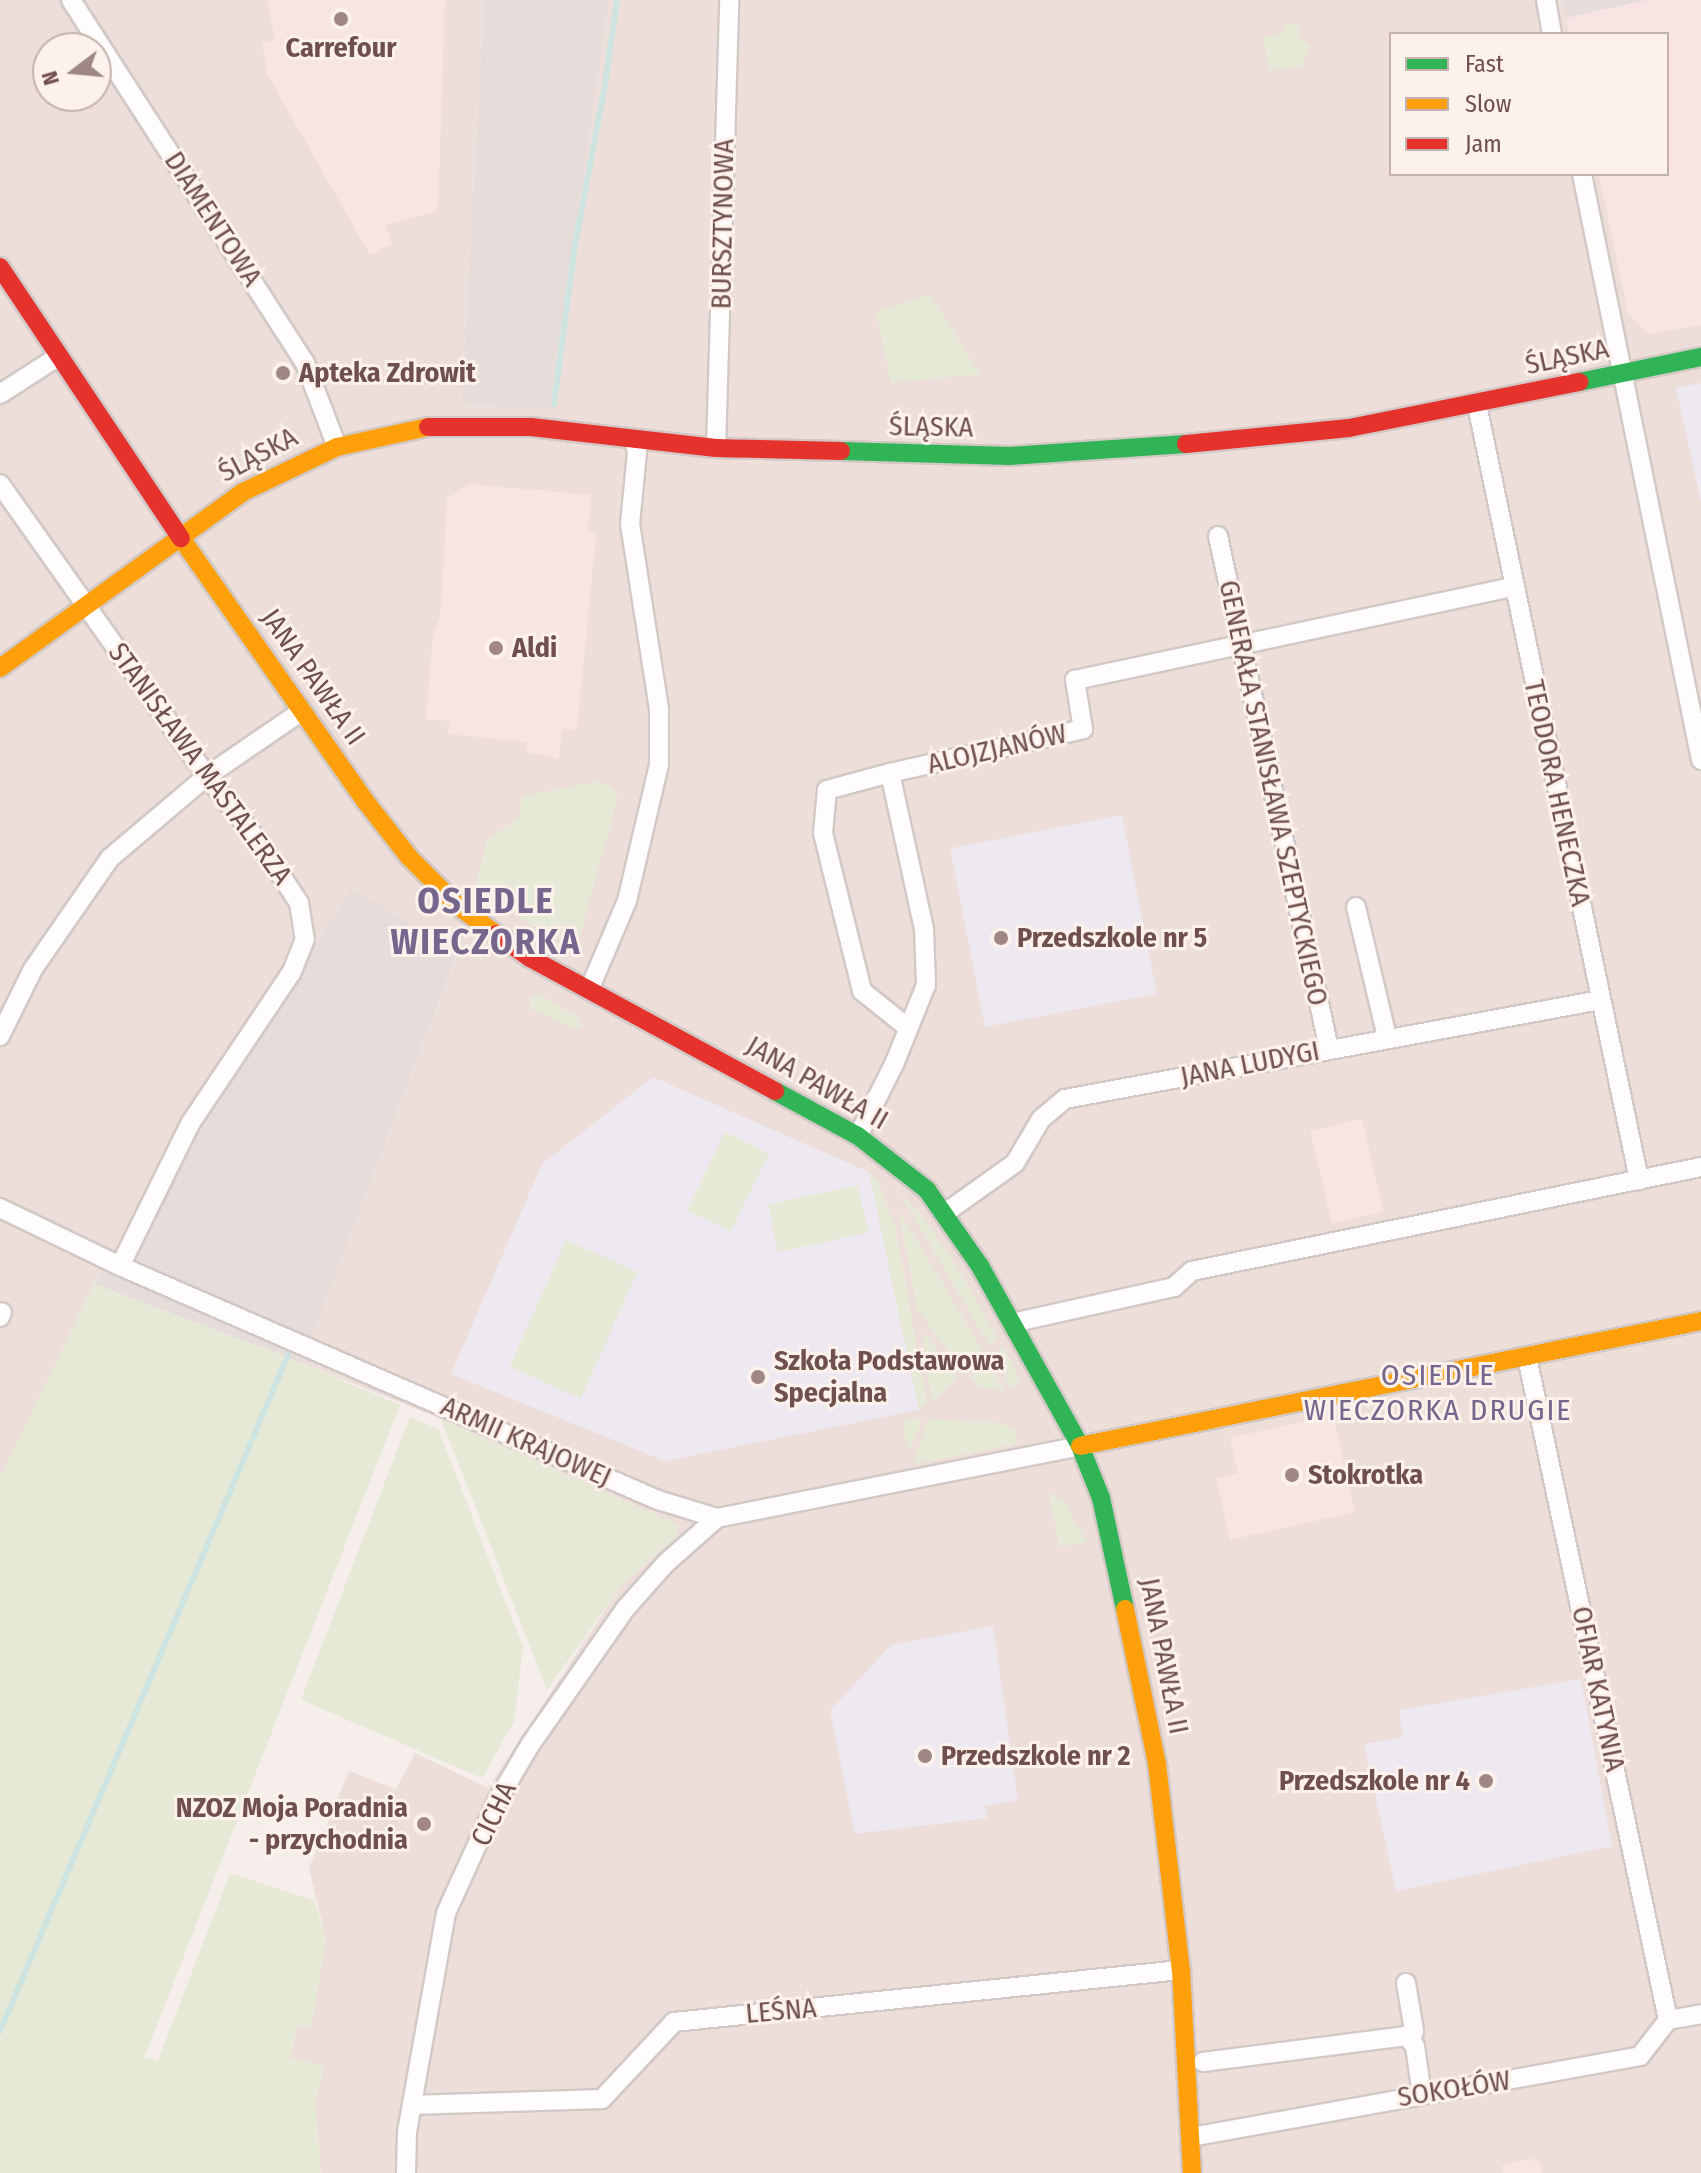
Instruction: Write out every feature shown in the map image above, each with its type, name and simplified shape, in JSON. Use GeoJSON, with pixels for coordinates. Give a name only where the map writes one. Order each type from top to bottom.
{"type":"FeatureCollection","features":[{"type":"Feature","properties":{"kind":"street","name":"DIAMENTOWA"},"geometry":{"type":"LineString","coordinates":[[71,0],[305,363],[337,447]]}},
{"type":"Feature","properties":{"kind":"street","name":"BURSZTYNOWA"},"geometry":{"type":"LineString","coordinates":[[716,448],[729,0]]}},
{"type":"Feature","properties":{"kind":"street"},"geometry":{"type":"LineString","coordinates":[[1546,0],[1552,32]]}},
{"type":"Feature","properties":{"kind":"street"},"geometry":{"type":"LineString","coordinates":[[1582,176],[1621,373],[1696,699],[1701,760]]}},
{"type":"Feature","properties":{"kind":"street","name":"JANA PAWŁA II"},"geometry":{"type":"LineString","coordinates":[[0,267],[180,536],[409,857],[458,906],[500,939],[858,1136],[905,1170],[945,1213],[1012,1323],[1080,1446],[1101,1498],[1147,1702],[1181,1970],[1192,2173]]}},
{"type":"Feature","properties":{"kind":"street"},"geometry":{"type":"LineString","coordinates":[[0,394],[59,356]]}},
{"type":"Feature","properties":{"kind":"street","name":"ŚLĄSKA"},"geometry":{"type":"LineString","coordinates":[[0,668],[243,492],[337,447],[437,425],[482,423],[716,448],[1010,456],[1233,441],[1349,428],[1477,405],[1701,357]]}},
{"type":"Feature","properties":{"kind":"street","name":"TEODORA HENECZKA"},"geometry":{"type":"LineString","coordinates":[[1477,405],[1639,1180]]}},
{"type":"Feature","properties":{"kind":"street"},"geometry":{"type":"LineString","coordinates":[[589,990],[627,901],[659,765],[659,709],[634,556],[632,496],[637,452],[634,440]]}},
{"type":"Feature","properties":{"kind":"street","name":"STANISŁAWA MASTALERZA"},"geometry":{"type":"LineString","coordinates":[[0,484],[207,776],[259,842],[299,903],[305,939],[291,973],[190,1124],[120,1266]]}},
{"type":"Feature","properties":{"kind":"street","name":"GENERAŁA STANISŁAWA SZEPTYCKIEGO"},"geometry":{"type":"LineString","coordinates":[[1218,536],[1329,1049]]}},
{"type":"Feature","properties":{"kind":"street","name":"ALOJZJANÓW"},"geometry":{"type":"LineString","coordinates":[[858,1136],[926,985],[928,957],[890,773],[1083,729],[1075,680],[1514,587]]}},
{"type":"Feature","properties":{"kind":"street"},"geometry":{"type":"LineString","coordinates":[[0,1036],[33,969],[110,858],[207,776],[302,711]]}},
{"type":"Feature","properties":{"kind":"street"},"geometry":{"type":"LineString","coordinates":[[890,773],[827,790],[823,833],[862,991],[907,1027]]}},
{"type":"Feature","properties":{"kind":"street"},"geometry":{"type":"LineString","coordinates":[[1356,907],[1387,1037]]}},
{"type":"Feature","properties":{"kind":"street","name":"JANA LUDYGI"},"geometry":{"type":"LineString","coordinates":[[945,1213],[1015,1163],[1041,1119],[1065,1099],[1600,1000]]}},
{"type":"Feature","properties":{"kind":"street"},"geometry":{"type":"LineString","coordinates":[[1012,1323],[1174,1287],[1192,1271],[1701,1167]]}},
{"type":"Feature","properties":{"kind":"street","name":"ARMII KRAJOWEJ"},"geometry":{"type":"LineString","coordinates":[[0,1208],[120,1266],[658,1500],[717,1518],[1080,1446]]}},
{"type":"Feature","properties":{"kind":"street"},"geometry":{"type":"LineString","coordinates":[[1080,1446],[1701,1321]]}},
{"type":"Feature","properties":{"kind":"street","name":"OFIAR KATYNIA"},"geometry":{"type":"LineString","coordinates":[[1527,1357],[1668,2020]]}},
{"type":"Feature","properties":{"kind":"street","name":"CICHA"},"geometry":{"type":"LineString","coordinates":[[406,2173],[405,2156],[412,2105],[446,1913],[497,1801],[530,1745],[626,1608],[666,1563],[717,1518]]}},
{"type":"Feature","properties":{"kind":"street","name":"LEŚNA"},"geometry":{"type":"LineString","coordinates":[[412,2105],[602,2099],[674,2022],[1181,1970]]}},
{"type":"Feature","properties":{"kind":"street"},"geometry":{"type":"LineString","coordinates":[[1406,1983],[1414,2031],[1411,2039],[1422,2095]]}},
{"type":"Feature","properties":{"kind":"street"},"geometry":{"type":"LineString","coordinates":[[1668,2020],[1701,2014]]}},
{"type":"Feature","properties":{"kind":"street","name":"SOKOŁÓW"},"geometry":{"type":"LineString","coordinates":[[1191,2137],[1640,2056],[1668,2020]]}},
{"type":"Feature","properties":{"kind":"street"},"geometry":{"type":"LineString","coordinates":[[1203,2062],[1406,2036],[1411,2039]]}},
{"type":"Feature","properties":{"kind":"shaded area"},"geometry":{"type":"Polygon","coordinates":[[[0,0],[484,0],[461,403],[549,408],[609,0],[1562,0],[1570,32],[1389,32],[1389,176],[1599,176],[1628,313],[1648,334],[1701,325],[1701,2173],[321,2173],[315,2104],[324,2066],[290,2059],[297,2024],[310,2027],[326,1940],[309,1868],[349,1771],[396,1789],[415,1753],[488,1788],[621,1586],[675,1537],[679,1525],[441,1419],[302,1363],[458,953],[351,890],[94,1284],[0,1478],[0,0]]]}},
{"type":"Feature","properties":{"kind":"shaded area"},"geometry":{"type":"Polygon","coordinates":[[[267,0],[445,0],[438,211],[385,225],[392,244],[370,255],[267,74],[262,43],[275,40],[267,0]]]}},
{"type":"Feature","properties":{"kind":"shaded area"},"geometry":{"type":"Polygon","coordinates":[[[484,0],[609,0],[549,409],[461,404],[484,0]]]}},
{"type":"Feature","properties":{"kind":"shaded area"},"geometry":{"type":"Polygon","coordinates":[[[1562,0],[1647,0],[1566,18],[1562,0]]]}},
{"type":"Feature","properties":{"kind":"shaded area"},"geometry":{"type":"Polygon","coordinates":[[[1647,0],[1701,0],[1701,325],[1648,334],[1628,313],[1599,176],[1669,176],[1669,32],[1570,32],[1566,18],[1647,0]]]}},
{"type":"Feature","properties":{"kind":"shaded area"},"geometry":{"type":"Polygon","coordinates":[[[1701,383],[1701,502],[1676,388],[1701,383]]]}},
{"type":"Feature","properties":{"kind":"shaded area"},"geometry":{"type":"Polygon","coordinates":[[[469,484],[592,495],[588,529],[596,536],[577,731],[562,729],[559,759],[526,752],[527,742],[448,734],[449,721],[426,719],[433,632],[440,619],[447,499],[469,484]]]}},
{"type":"Feature","properties":{"kind":"shaded area"},"geometry":{"type":"Polygon","coordinates":[[[1122,815],[1157,994],[985,1027],[950,848],[1122,815]]]}},
{"type":"Feature","properties":{"kind":"shaded area"},"geometry":{"type":"Polygon","coordinates":[[[351,889],[458,952],[302,1363],[94,1284],[351,889]]]}},
{"type":"Feature","properties":{"kind":"shaded area"},"geometry":{"type":"Polygon","coordinates":[[[653,1077],[869,1172],[919,1410],[665,1461],[451,1374],[542,1164],[653,1077]]]}},
{"type":"Feature","properties":{"kind":"shaded area"},"geometry":{"type":"Polygon","coordinates":[[[1362,1119],[1383,1212],[1332,1223],[1310,1131],[1362,1119]]]}},
{"type":"Feature","properties":{"kind":"shaded area","name":"Stokrotka"},"geometry":{"type":"Polygon","coordinates":[[[1333,1414],[1355,1512],[1230,1540],[1216,1478],[1238,1473],[1230,1438],[1333,1414]]]}},
{"type":"Feature","properties":{"kind":"shaded area","name":"Przedszkole nr 2"},"geometry":{"type":"Polygon","coordinates":[[[993,1626],[1018,1800],[985,1806],[987,1818],[855,1834],[830,1711],[891,1645],[993,1626]]]}},
{"type":"Feature","properties":{"kind":"shaded area","name":"Przedszkole nr 4"},"geometry":{"type":"Polygon","coordinates":[[[1581,1679],[1612,1846],[1396,1891],[1364,1744],[1403,1737],[1399,1710],[1581,1679]]]}},
{"type":"Feature","properties":{"kind":"shaded area"},"geometry":{"type":"Polygon","coordinates":[[[1533,2158],[1534,2162],[1540,2161],[1542,2173],[1503,2173],[1502,2165],[1533,2158]]]}},
{"type":"Feature","properties":{"kind":"green space"},"geometry":{"type":"Polygon","coordinates":[[[1292,23],[1299,28],[1298,36],[1310,46],[1302,66],[1269,71],[1263,37],[1283,33],[1286,24],[1292,23]]]}},
{"type":"Feature","properties":{"kind":"green space"},"geometry":{"type":"Polygon","coordinates":[[[931,295],[980,374],[891,383],[876,311],[931,295]]]}},
{"type":"Feature","properties":{"kind":"green space"},"geometry":{"type":"Polygon","coordinates":[[[596,782],[612,787],[618,797],[578,943],[567,943],[532,926],[476,886],[487,840],[520,817],[522,796],[596,782]]]}},
{"type":"Feature","properties":{"kind":"green space"},"geometry":{"type":"Polygon","coordinates":[[[538,993],[578,1018],[581,1026],[575,1029],[531,1009],[529,1001],[538,993]]]}},
{"type":"Feature","properties":{"kind":"green space"},"geometry":{"type":"Polygon","coordinates":[[[725,1132],[769,1153],[731,1232],[687,1210],[725,1132]]]}},
{"type":"Feature","properties":{"kind":"green space"},"geometry":{"type":"Polygon","coordinates":[[[869,1172],[879,1182],[896,1231],[927,1402],[919,1410],[869,1172]]]}},
{"type":"Feature","properties":{"kind":"green space"},"geometry":{"type":"Polygon","coordinates":[[[858,1185],[868,1233],[778,1252],[768,1204],[858,1185]]]}},
{"type":"Feature","properties":{"kind":"green space"},"geometry":{"type":"Polygon","coordinates":[[[898,1190],[923,1216],[956,1265],[998,1338],[990,1347],[898,1190]]]}},
{"type":"Feature","properties":{"kind":"green space"},"geometry":{"type":"Polygon","coordinates":[[[899,1210],[984,1353],[967,1369],[961,1369],[917,1309],[899,1210]]]}},
{"type":"Feature","properties":{"kind":"green space"},"geometry":{"type":"Polygon","coordinates":[[[566,1240],[637,1272],[581,1399],[509,1367],[566,1240]]]}},
{"type":"Feature","properties":{"kind":"green space"},"geometry":{"type":"Polygon","coordinates":[[[94,1284],[302,1363],[400,1405],[144,2058],[158,2060],[230,1873],[315,1901],[326,1940],[311,2027],[297,2025],[290,2058],[324,2066],[315,2104],[321,2173],[0,2173],[0,1478],[94,1284]]]}},
{"type":"Feature","properties":{"kind":"green space"},"geometry":{"type":"Polygon","coordinates":[[[922,1330],[957,1377],[935,1400],[931,1397],[922,1330]]]}},
{"type":"Feature","properties":{"kind":"green space"},"geometry":{"type":"Polygon","coordinates":[[[1003,1346],[1020,1378],[1011,1389],[994,1355],[1003,1346]]]}},
{"type":"Feature","properties":{"kind":"green space"},"geometry":{"type":"Polygon","coordinates":[[[988,1359],[1004,1391],[980,1387],[970,1377],[988,1359]]]}},
{"type":"Feature","properties":{"kind":"green space"},"geometry":{"type":"Polygon","coordinates":[[[410,1417],[438,1429],[523,1647],[514,1722],[482,1778],[301,1700],[410,1417]]]}},
{"type":"Feature","properties":{"kind":"green space"},"geometry":{"type":"Polygon","coordinates":[[[904,1418],[922,1420],[909,1452],[902,1423],[904,1418]]]}},
{"type":"Feature","properties":{"kind":"green space"},"geometry":{"type":"Polygon","coordinates":[[[441,1419],[679,1525],[675,1537],[621,1586],[547,1690],[441,1419]]]}},
{"type":"Feature","properties":{"kind":"green space"},"geometry":{"type":"Polygon","coordinates":[[[928,1419],[999,1423],[1015,1430],[1017,1444],[918,1463],[914,1460],[928,1419]]]}},
{"type":"Feature","properties":{"kind":"green space"},"geometry":{"type":"Polygon","coordinates":[[[1048,1492],[1067,1503],[1074,1522],[1088,1541],[1060,1547],[1048,1492]]]}},
{"type":"Feature","properties":{"kind":"waterway"},"geometry":{"type":"LineString","coordinates":[[554,404],[575,245],[617,0]]}},
{"type":"Feature","properties":{"kind":"waterway"},"geometry":{"type":"LineString","coordinates":[[0,2031],[289,1353]]}},
{"type":"Feature","properties":{"kind":"traffic: fast"},"geometry":{"type":"LineString","coordinates":[[1579,382],[1701,357]]}},
{"type":"Feature","properties":{"kind":"traffic: fast"},"geometry":{"type":"LineString","coordinates":[[841,451],[1010,456],[1186,444]]}},
{"type":"Feature","properties":{"kind":"traffic: fast"},"geometry":{"type":"LineString","coordinates":[[775,1091],[858,1136],[927,1190],[980,1266],[1080,1446],[1101,1498],[1125,1609]]}},
{"type":"Feature","properties":{"kind":"traffic: slow"},"geometry":{"type":"LineString","coordinates":[[0,668],[243,492],[337,447],[428,427]]}},
{"type":"Feature","properties":{"kind":"traffic: slow"},"geometry":{"type":"LineString","coordinates":[[181,538],[366,802],[409,857],[458,906],[496,934]]}},
{"type":"Feature","properties":{"kind":"traffic: slow"},"geometry":{"type":"LineString","coordinates":[[1080,1446],[1701,1321]]}},
{"type":"Feature","properties":{"kind":"traffic: slow"},"geometry":{"type":"LineString","coordinates":[[1125,1609],[1157,1764],[1181,1970],[1192,2173]]}},
{"type":"Feature","properties":{"kind":"traffic: jam"},"geometry":{"type":"LineString","coordinates":[[0,267],[181,538]]}},
{"type":"Feature","properties":{"kind":"traffic: jam"},"geometry":{"type":"LineString","coordinates":[[1186,444],[1349,428],[1579,382]]}},
{"type":"Feature","properties":{"kind":"traffic: jam"},"geometry":{"type":"LineString","coordinates":[[428,427],[531,427],[716,448],[841,451]]}},
{"type":"Feature","properties":{"kind":"traffic: jam"},"geometry":{"type":"LineString","coordinates":[[496,934],[530,958],[775,1091]]}},
{"type":"Feature","properties":{"kind":"place","name":"Carrefour"},"geometry":{"type":"Point","coordinates":[341,19]}},
{"type":"Feature","properties":{"kind":"place","name":"Apteka Zdrowit"},"geometry":{"type":"Point","coordinates":[283,373]}},
{"type":"Feature","properties":{"kind":"place","name":"Aldi"},"geometry":{"type":"Point","coordinates":[496,648]}},
{"type":"Feature","properties":{"kind":"place","name":"Przedszkole nr 5"},"geometry":{"type":"Point","coordinates":[1001,938]}},
{"type":"Feature","properties":{"kind":"place","name":"Szkoła Podstawowa Specjalna"},"geometry":{"type":"Point","coordinates":[758,1377]}},
{"type":"Feature","properties":{"kind":"place","name":"Stokrotka"},"geometry":{"type":"Point","coordinates":[1292,1475]}},
{"type":"Feature","properties":{"kind":"place","name":"Przedszkole nr 2"},"geometry":{"type":"Point","coordinates":[925,1756]}},
{"type":"Feature","properties":{"kind":"place","name":"Przedszkole nr 4"},"geometry":{"type":"Point","coordinates":[1486,1781]}},
{"type":"Feature","properties":{"kind":"place","name":"NZOZ Moja Poradnia - przychodnia"},"geometry":{"type":"Point","coordinates":[424,1824]}},
{"type":"Feature","properties":{"kind":"district","name":"OSIEDLE WIECZORKA"},"geometry":{"type":"Point","coordinates":[486,922]}},
{"type":"Feature","properties":{"kind":"district","name":"OSIEDLE WIECZORKA DRUGIE"},"geometry":{"type":"Point","coordinates":[1438,1392]}}]}
